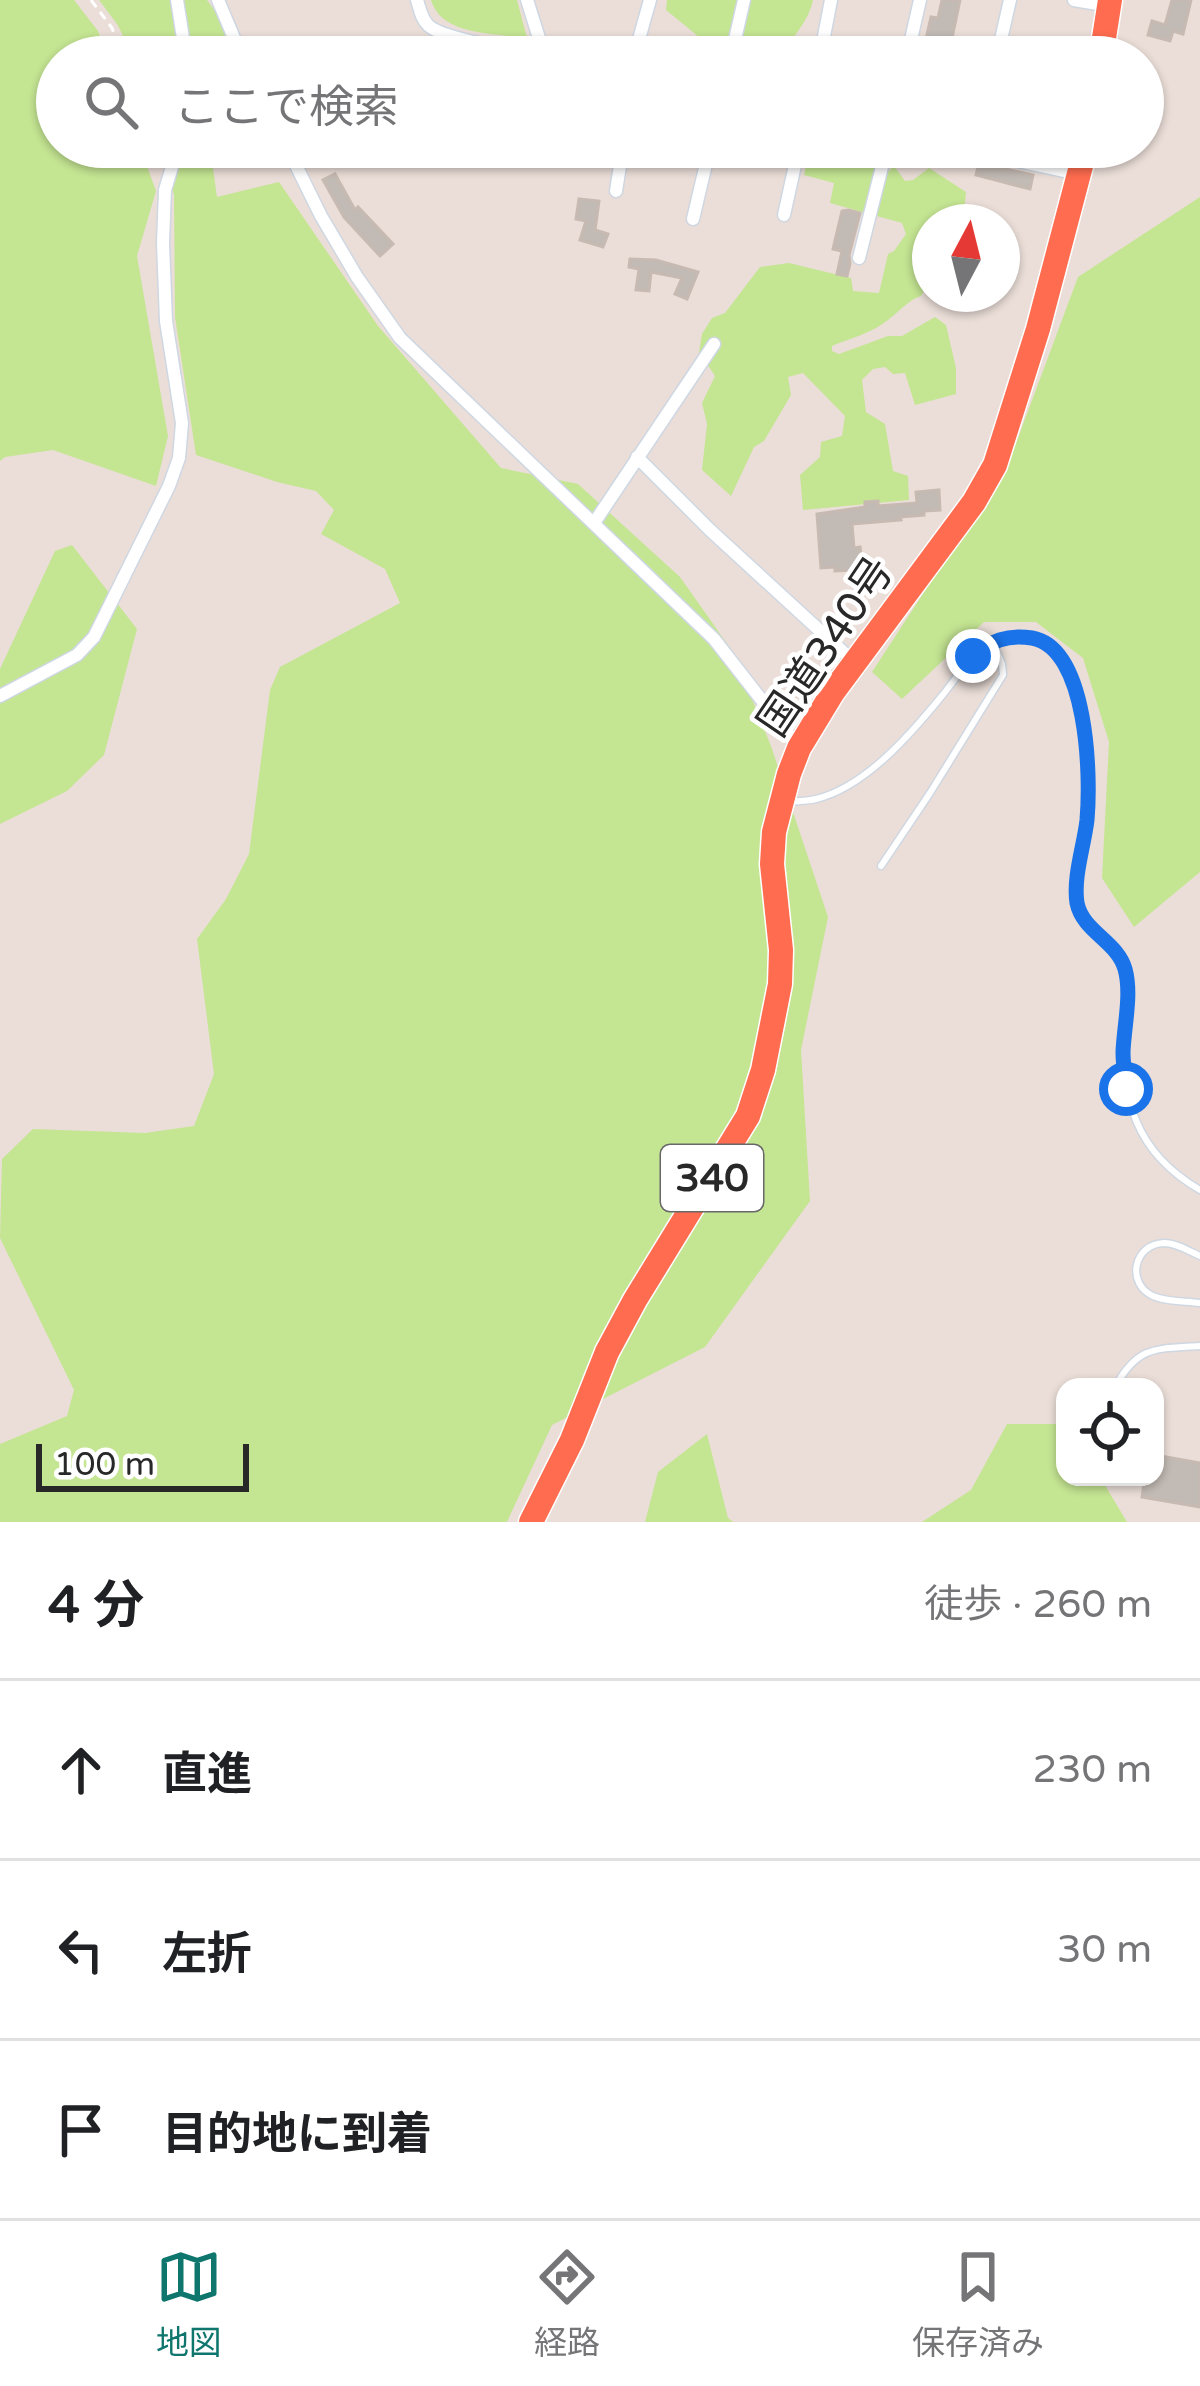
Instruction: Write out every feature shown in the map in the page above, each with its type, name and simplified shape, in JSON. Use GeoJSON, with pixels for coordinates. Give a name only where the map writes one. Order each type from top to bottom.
{"type":"FeatureCollection","features":[{"type":"Feature","properties":{"kind":"highway"},"geometry":{"type":"LineString","coordinates":[[1104,36],[1110,3]]}},
{"type":"Feature","properties":{"kind":"highway","name":"国道340号"},"geometry":{"type":"LineString","coordinates":[[531,1522],[572,1440],[607,1352],[748,1116],[764,1070],[780,984],[782,950],[772,864],[779,803],[799,748],[854,662],[974,502],[994,465],[1020,393],[1081,168]]}},
{"type":"Feature","properties":{"kind":"street"},"geometry":{"type":"LineString","coordinates":[[177,0],[183,36]]}},
{"type":"Feature","properties":{"kind":"street"},"geometry":{"type":"LineString","coordinates":[[218,0],[233,36]]}},
{"type":"Feature","properties":{"kind":"street"},"geometry":{"type":"LineString","coordinates":[[417,0],[431,28],[457,36]]}},
{"type":"Feature","properties":{"kind":"street"},"geometry":{"type":"LineString","coordinates":[[527,0],[540,36]]}},
{"type":"Feature","properties":{"kind":"street"},"geometry":{"type":"LineString","coordinates":[[640,36],[650,0]]}},
{"type":"Feature","properties":{"kind":"street"},"geometry":{"type":"LineString","coordinates":[[736,36],[744,0]]}},
{"type":"Feature","properties":{"kind":"street"},"geometry":{"type":"LineString","coordinates":[[824,36],[831,0]]}},
{"type":"Feature","properties":{"kind":"street"},"geometry":{"type":"LineString","coordinates":[[912,36],[920,0]]}},
{"type":"Feature","properties":{"kind":"street"},"geometry":{"type":"LineString","coordinates":[[1002,36],[1010,0]]}},
{"type":"Feature","properties":{"kind":"street"},"geometry":{"type":"LineString","coordinates":[[1074,0],[1110,3]]}},
{"type":"Feature","properties":{"kind":"street"},"geometry":{"type":"LineString","coordinates":[[0,696],[77,655],[94,637],[179,458],[182,423],[166,321],[163,243],[165,190],[172,168]]}},
{"type":"Feature","properties":{"kind":"street"},"geometry":{"type":"LineString","coordinates":[[296,168],[358,278],[400,338],[714,639],[799,748]]}},
{"type":"Feature","properties":{"kind":"street"},"geometry":{"type":"LineString","coordinates":[[616,190],[620,168]]}},
{"type":"Feature","properties":{"kind":"street"},"geometry":{"type":"LineString","coordinates":[[693,219],[705,168]]}},
{"type":"Feature","properties":{"kind":"street"},"geometry":{"type":"LineString","coordinates":[[784,215],[795,168]]}},
{"type":"Feature","properties":{"kind":"street"},"geometry":{"type":"LineString","coordinates":[[859,258],[882,168]]}},
{"type":"Feature","properties":{"kind":"street"},"geometry":{"type":"LineString","coordinates":[[1053,168],[1079,174]]}},
{"type":"Feature","properties":{"kind":"street"},"geometry":{"type":"LineString","coordinates":[[594,523],[714,344]]}},
{"type":"Feature","properties":{"kind":"street"},"geometry":{"type":"LineString","coordinates":[[637,457],[854,662]]}},
{"type":"Feature","properties":{"kind":"lane"},"geometry":{"type":"LineString","coordinates":[[779,803],[816,800],[877,766],[940,700],[973,656],[992,641],[1014,636],[1052,646],[1075,685],[1082,716],[1087,817],[1078,908],[1084,922],[1120,957],[1126,971],[1123,1057],[1132,1116],[1165,1165],[1200,1190]]}},
{"type":"Feature","properties":{"kind":"lane"},"geometry":{"type":"LineString","coordinates":[[880,866],[1003,675],[992,641]]}},
{"type":"Feature","properties":{"kind":"lane"},"geometry":{"type":"LineString","coordinates":[[1200,1256],[1173,1244],[1154,1245],[1140,1255],[1135,1270],[1147,1294],[1200,1303]]}},
{"type":"Feature","properties":{"kind":"lane"},"geometry":{"type":"LineString","coordinates":[[1121,1378],[1136,1357],[1152,1349],[1200,1346]]}},
{"type":"Feature","properties":{"kind":"path"},"geometry":{"type":"LineString","coordinates":[[92,0],[115,36]]}},
{"type":"Feature","properties":{"kind":"green space"},"geometry":{"type":"Polygon","coordinates":[[[0,0],[74,0],[100,36],[36,36],[36,168],[148,168],[156,191],[137,256],[168,436],[156,486],[53,450],[0,461],[0,0]]]}},
{"type":"Feature","properties":{"kind":"green space"},"geometry":{"type":"Polygon","coordinates":[[[99,0],[207,0],[233,36],[123,36],[99,0]]]}},
{"type":"Feature","properties":{"kind":"green space"},"geometry":{"type":"Polygon","coordinates":[[[431,0],[517,0],[526,36],[457,27],[437,12],[431,0]]]}},
{"type":"Feature","properties":{"kind":"green space"},"geometry":{"type":"Polygon","coordinates":[[[667,0],[813,0],[794,36],[698,36],[666,10],[667,0]]]}},
{"type":"Feature","properties":{"kind":"green space"},"geometry":{"type":"Polygon","coordinates":[[[166,168],[213,168],[217,197],[279,182],[378,326],[501,468],[578,484],[680,577],[733,652],[771,746],[828,917],[801,1050],[810,1201],[705,1347],[552,1425],[507,1522],[0,1522],[0,1444],[67,1416],[74,1390],[0,1238],[2,1159],[33,1129],[145,1133],[194,1126],[214,1074],[197,939],[226,899],[249,854],[270,690],[280,667],[400,603],[385,569],[321,534],[334,510],[316,491],[196,455],[175,317],[174,195],[166,168]]]}},
{"type":"Feature","properties":{"kind":"green space"},"geometry":{"type":"Polygon","coordinates":[[[806,168],[884,168],[885,175],[895,168],[905,181],[929,168],[966,192],[965,204],[912,204],[912,301],[875,328],[832,346],[839,354],[888,336],[902,336],[935,317],[946,325],[956,368],[956,394],[915,405],[905,373],[873,369],[862,380],[866,412],[885,424],[893,471],[908,476],[909,500],[803,510],[800,475],[820,457],[821,442],[842,436],[845,416],[803,373],[788,377],[791,395],[764,441],[754,447],[731,496],[702,470],[707,424],[702,403],[715,376],[699,352],[702,334],[712,318],[725,313],[760,267],[789,263],[851,278],[853,291],[879,293],[888,254],[906,234],[902,223],[830,203],[834,183],[804,175],[806,168]]]}},
{"type":"Feature","properties":{"kind":"green space"},"geometry":{"type":"Polygon","coordinates":[[[1200,197],[1200,872],[1134,927],[1102,878],[1109,742],[1083,658],[1036,622],[984,622],[902,699],[872,672],[1009,462],[1078,277],[1200,197]]]}},
{"type":"Feature","properties":{"kind":"green space"},"geometry":{"type":"Polygon","coordinates":[[[72,545],[137,629],[104,755],[67,791],[0,824],[0,669],[55,551],[72,545]]]}},
{"type":"Feature","properties":{"kind":"green space"},"geometry":{"type":"Polygon","coordinates":[[[1007,1424],[1056,1424],[1056,1486],[1105,1486],[1127,1522],[922,1522],[971,1490],[1007,1424]]]}},
{"type":"Feature","properties":{"kind":"green space"},"geometry":{"type":"Polygon","coordinates":[[[707,1434],[728,1518],[733,1522],[645,1522],[658,1472],[707,1434]]]}},
{"type":"Feature","properties":{"kind":"building"},"geometry":{"type":"Polygon","coordinates":[[[942,0],[960,0],[952,36],[927,36],[931,17],[938,18],[942,0]]]}},
{"type":"Feature","properties":{"kind":"building"},"geometry":{"type":"Polygon","coordinates":[[[1172,0],[1191,0],[1183,34],[1173,31],[1170,41],[1148,35],[1152,21],[1165,25],[1172,0]]]}},
{"type":"Feature","properties":{"kind":"building"},"geometry":{"type":"Polygon","coordinates":[[[978,168],[1002,168],[1033,175],[1030,189],[976,175],[978,168]]]}},
{"type":"Feature","properties":{"kind":"building"},"geometry":{"type":"Polygon","coordinates":[[[335,174],[355,210],[358,207],[393,244],[380,256],[344,217],[323,180],[335,174]]]}},
{"type":"Feature","properties":{"kind":"building"},"geometry":{"type":"Polygon","coordinates":[[[579,199],[599,201],[595,230],[608,234],[603,247],[580,240],[586,221],[576,219],[579,199]]]}},
{"type":"Feature","properties":{"kind":"building"},"geometry":{"type":"Polygon","coordinates":[[[842,211],[860,213],[847,276],[837,274],[842,251],[833,249],[842,211]]]}},
{"type":"Feature","properties":{"kind":"building"},"geometry":{"type":"Polygon","coordinates":[[[630,259],[656,260],[698,272],[687,299],[675,294],[682,278],[651,272],[649,291],[636,290],[639,269],[629,267],[630,259]]]}},
{"type":"Feature","properties":{"kind":"building"},"geometry":{"type":"Polygon","coordinates":[[[939,490],[940,510],[901,520],[852,524],[854,548],[860,547],[862,565],[855,565],[855,570],[821,568],[817,514],[865,507],[865,502],[878,501],[878,506],[917,503],[916,492],[939,490]]]}},
{"type":"Feature","properties":{"kind":"building"},"geometry":{"type":"Polygon","coordinates":[[[1164,1457],[1200,1463],[1200,1507],[1142,1497],[1144,1486],[1164,1486],[1164,1457]]]}},
{"type":"Feature","properties":{"kind":"route"},"geometry":{"type":"LineString","coordinates":[[973,656],[992,641],[1014,636],[1038,639],[1052,646],[1075,685],[1087,778],[1078,908],[1084,922],[1120,957],[1126,971],[1126,1089]]}}]}
